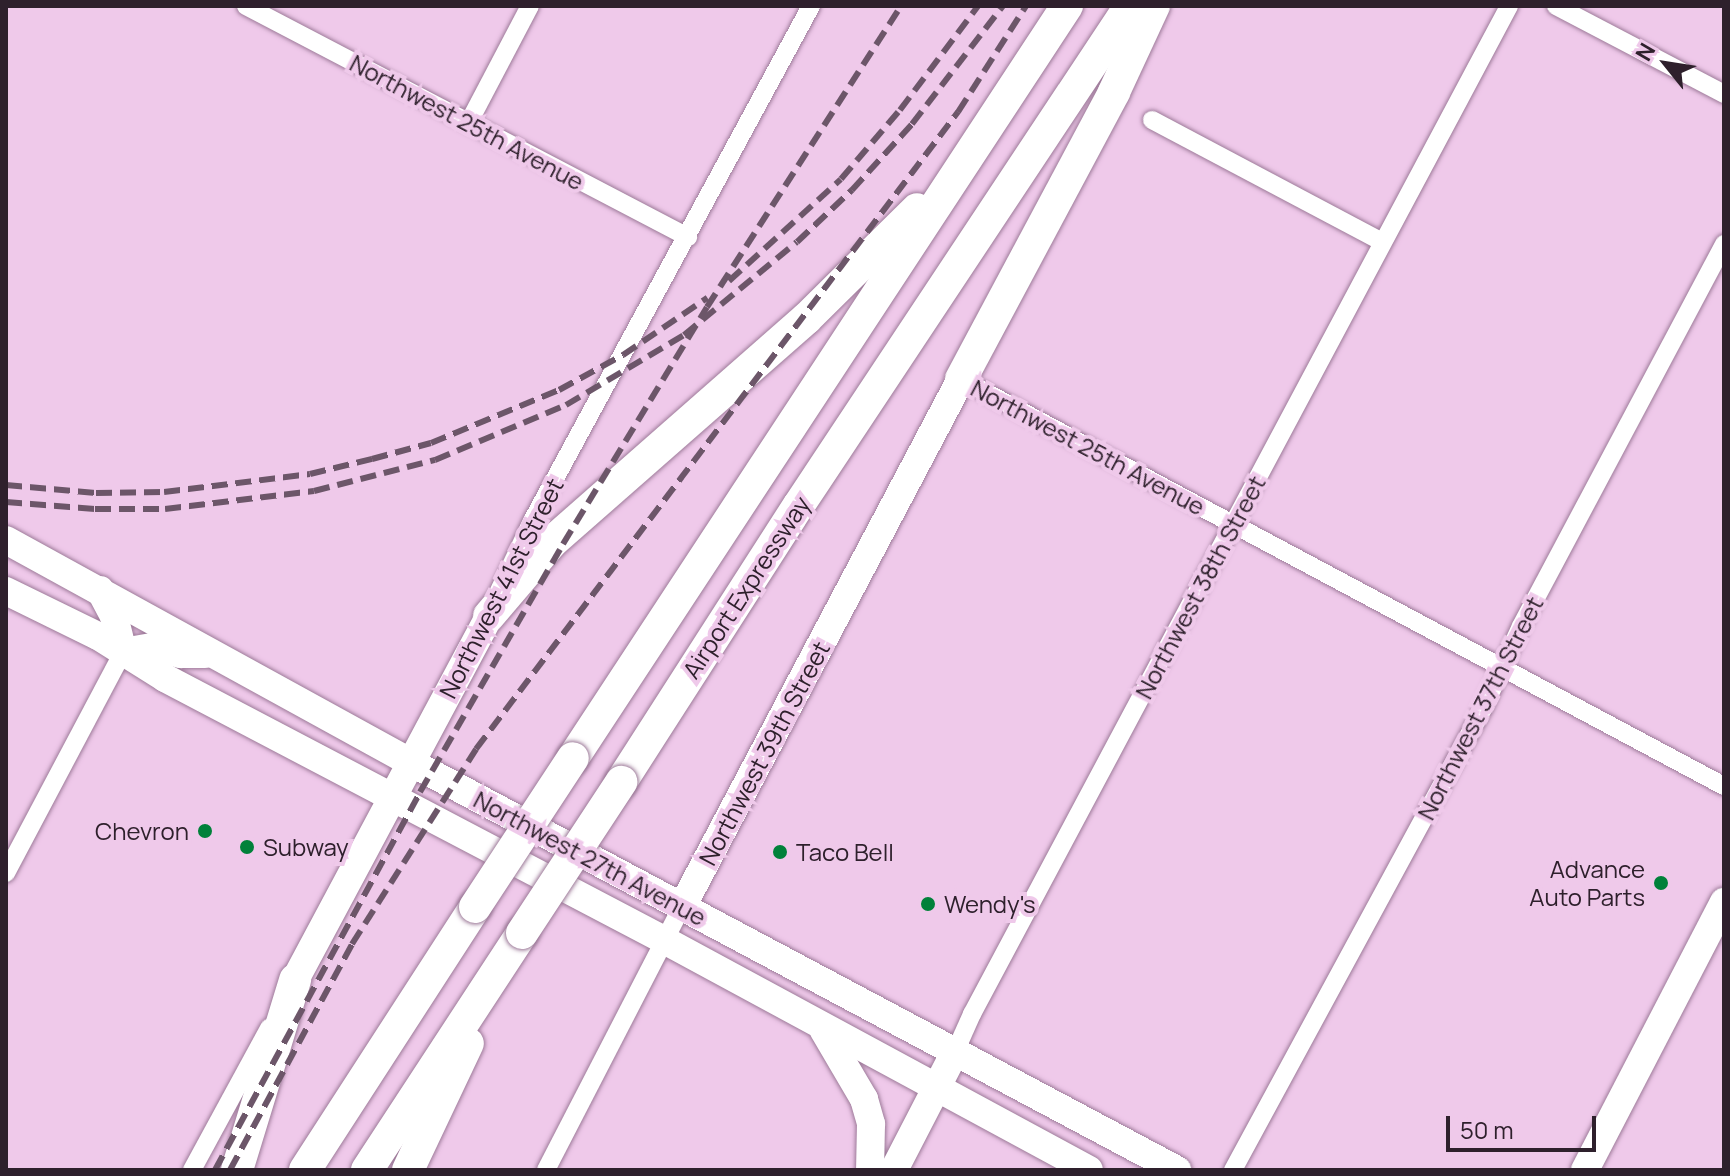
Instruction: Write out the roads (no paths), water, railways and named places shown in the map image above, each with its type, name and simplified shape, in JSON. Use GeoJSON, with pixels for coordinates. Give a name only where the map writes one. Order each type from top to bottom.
{"type":"FeatureCollection","features":[{"type":"Feature","properties":{"kind":"highway","name":"Airport Expressway"},"geometry":{"type":"LineString","coordinates":[[305,1170],[1067,6]]}},
{"type":"Feature","properties":{"kind":"highway","name":"Airport Expressway"},"geometry":{"type":"LineString","coordinates":[[367,1170],[799,505],[1130,6]]}},
{"type":"Feature","properties":{"kind":"highway"},"geometry":{"type":"LineString","coordinates":[[961,379],[1114,92],[1154,6]]}},
{"type":"Feature","properties":{"kind":"highway"},"geometry":{"type":"LineString","coordinates":[[489,616],[552,542],[806,319],[965,161]]}},
{"type":"Feature","properties":{"kind":"highway"},"geometry":{"type":"LineString","coordinates":[[408,1170],[522,933]]}},
{"type":"Feature","properties":{"kind":"highway"},"geometry":{"type":"LineString","coordinates":[[237,1170],[295,980]]}},
{"type":"Feature","properties":{"kind":"main road","name":"Northwest 39th Street"},"geometry":{"type":"LineString","coordinates":[[682,907],[961,379]]}},
{"type":"Feature","properties":{"kind":"main road","name":"Northwest 27th Avenue"},"geometry":{"type":"LineString","coordinates":[[6,540],[410,762],[1177,1170]]}},
{"type":"Feature","properties":{"kind":"main road"},"geometry":{"type":"LineString","coordinates":[[100,590],[114,616],[123,652],[152,647],[181,654],[213,653]]}},
{"type":"Feature","properties":{"kind":"main road","name":"Northwest 27th Avenue"},"geometry":{"type":"LineString","coordinates":[[6,591],[664,940],[1089,1170]]}},
{"type":"Feature","properties":{"kind":"main road","name":"Northwest 41st Street"},"geometry":{"type":"LineString","coordinates":[[295,980],[489,616]]}},
{"type":"Feature","properties":{"kind":"main road"},"geometry":{"type":"LineString","coordinates":[[1585,1170],[1724,902]]}},
{"type":"Feature","properties":{"kind":"main road"},"geometry":{"type":"LineString","coordinates":[[822,1027],[864,1099],[871,1124],[870,1170]]}},
{"type":"Feature","properties":{"kind":"main road","name":"Northwest 38th Street"},"geometry":{"type":"LineString","coordinates":[[894,1170],[955,1052]]}},
{"type":"Feature","properties":{"kind":"street"},"geometry":{"type":"LineString","coordinates":[[469,122],[530,6]]}},
{"type":"Feature","properties":{"kind":"street","name":"Northwest 41st Street"},"geometry":{"type":"LineString","coordinates":[[489,616],[507,568],[811,6]]}},
{"type":"Feature","properties":{"kind":"street","name":"Northwest 38th Street"},"geometry":{"type":"LineString","coordinates":[[955,1052],[1509,6]]}},
{"type":"Feature","properties":{"kind":"street"},"geometry":{"type":"LineString","coordinates":[[1556,6],[1724,94]]}},
{"type":"Feature","properties":{"kind":"street","name":"Northwest 25th Avenue"},"geometry":{"type":"LineString","coordinates":[[251,7],[688,237]]}},
{"type":"Feature","properties":{"kind":"street"},"geometry":{"type":"LineString","coordinates":[[1152,120],[1382,242]]}},
{"type":"Feature","properties":{"kind":"street","name":"Northwest 37th Street"},"geometry":{"type":"LineString","coordinates":[[1233,1170],[1724,244]]}},
{"type":"Feature","properties":{"kind":"street","name":"Northwest 25th Avenue"},"geometry":{"type":"LineString","coordinates":[[961,379],[1724,786]]}},
{"type":"Feature","properties":{"kind":"street"},"geometry":{"type":"LineString","coordinates":[[6,873],[123,652]]}},
{"type":"Feature","properties":{"kind":"street","name":"Northwest 39th Street"},"geometry":{"type":"LineString","coordinates":[[546,1170],[682,907]]}},
{"type":"Feature","properties":{"kind":"street","name":"Northwest 41st Street"},"geometry":{"type":"LineString","coordinates":[[192,1170],[295,980]]}},
{"type":"Feature","properties":{"kind":"railway"},"geometry":{"type":"LineString","coordinates":[[215,1170],[420,792],[563,544],[707,307],[901,6]]}},
{"type":"Feature","properties":{"kind":"railway"},"geometry":{"type":"LineString","coordinates":[[729,281],[841,179],[900,110],[978,6]]}},
{"type":"Feature","properties":{"kind":"railway"},"geometry":{"type":"LineString","coordinates":[[6,502],[95,509],[165,509],[314,491],[435,460],[566,405],[684,335],[797,242],[852,190],[912,124],[1003,6]]}},
{"type":"Feature","properties":{"kind":"railway"},"geometry":{"type":"LineString","coordinates":[[230,1170],[352,944],[476,749],[958,112],[1026,6]]}},
{"type":"Feature","properties":{"kind":"railway"},"geometry":{"type":"LineString","coordinates":[[6,485],[96,493],[164,492],[310,474],[372,459],[431,443],[559,390],[623,355],[707,298]]}},
{"type":"Feature","properties":{"kind":"place","name":"Chevron"},"geometry":{"type":"Point","coordinates":[205,831]}},
{"type":"Feature","properties":{"kind":"place","name":"Subway"},"geometry":{"type":"Point","coordinates":[247,847]}},
{"type":"Feature","properties":{"kind":"place","name":"Taco Bell"},"geometry":{"type":"Point","coordinates":[780,852]}},
{"type":"Feature","properties":{"kind":"place","name":"Advance Auto Parts"},"geometry":{"type":"Point","coordinates":[1661,883]}},
{"type":"Feature","properties":{"kind":"place","name":"Wendy's"},"geometry":{"type":"Point","coordinates":[928,904]}}]}
